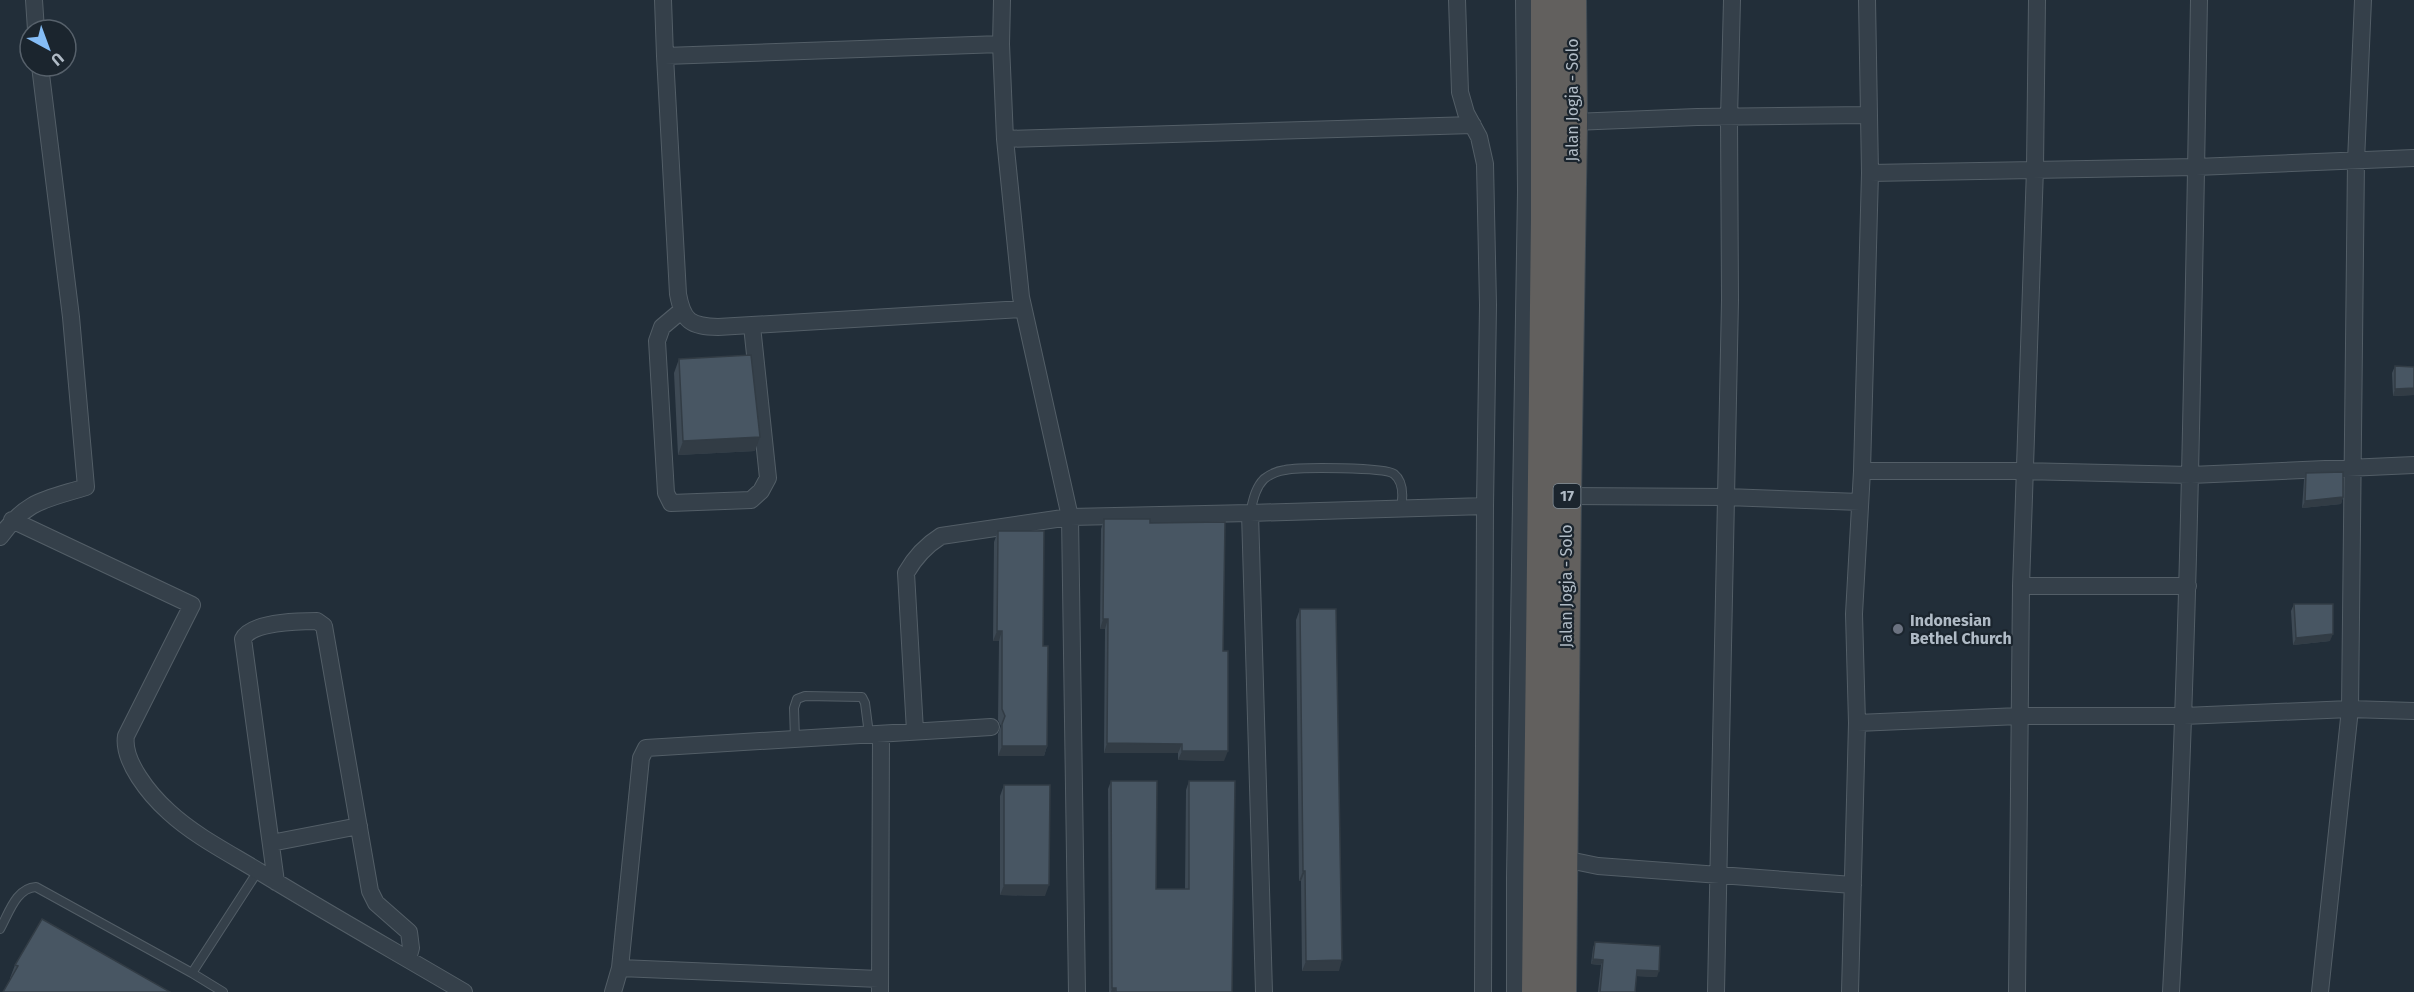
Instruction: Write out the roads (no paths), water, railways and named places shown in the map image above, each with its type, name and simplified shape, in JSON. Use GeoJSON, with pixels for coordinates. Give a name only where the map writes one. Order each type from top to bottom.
{"type":"FeatureCollection","features":[{"type":"Feature","properties":{"kind":"highway","name":"Jalan Jogja - Solo"},"geometry":{"type":"LineString","coordinates":[[1536,992],[1535,131],[1545,0]]}},
{"type":"Feature","properties":{"kind":"highway","name":"Jalan Jogja - Solo"},"geometry":{"type":"LineString","coordinates":[[1562,992],[1567,609],[1566,496],[1573,122],[1572,0]]}},
{"type":"Feature","properties":{"kind":"street"},"geometry":{"type":"LineString","coordinates":[[34,0],[35,18]]}},
{"type":"Feature","properties":{"kind":"street"},"geometry":{"type":"LineString","coordinates":[[663,0],[664,56],[678,294],[681,311],[692,323],[700,326],[752,326],[1023,309]]}},
{"type":"Feature","properties":{"kind":"street"},"geometry":{"type":"LineString","coordinates":[[1002,0],[1001,44],[1005,139],[1023,309],[1070,517],[1077,992]]}},
{"type":"Feature","properties":{"kind":"street"},"geometry":{"type":"LineString","coordinates":[[1457,0],[1460,92],[1466,113],[1479,137],[1485,164],[1488,305],[1483,992]]}},
{"type":"Feature","properties":{"kind":"street"},"geometry":{"type":"LineString","coordinates":[[1515,992],[1515,877],[1535,131],[1524,0]]}},
{"type":"Feature","properties":{"kind":"street"},"geometry":{"type":"LineString","coordinates":[[1716,992],[1730,300],[1729,118],[1732,0]]}},
{"type":"Feature","properties":{"kind":"street"},"geometry":{"type":"LineString","coordinates":[[1850,992],[1857,723],[1854,614],[1862,471],[1870,173],[1867,0]]}},
{"type":"Feature","properties":{"kind":"street"},"geometry":{"type":"LineString","coordinates":[[2017,992],[2019,716],[2024,471],[2035,168],[2037,0]]}},
{"type":"Feature","properties":{"kind":"street"},"geometry":{"type":"LineString","coordinates":[[2171,992],[2188,586],[2199,0]]}},
{"type":"Feature","properties":{"kind":"street"},"geometry":{"type":"LineString","coordinates":[[2320,992],[2349,709],[2356,161],[2363,0]]}},
{"type":"Feature","properties":{"kind":"street"},"geometry":{"type":"LineString","coordinates":[[664,56],[1001,44]]}},
{"type":"Feature","properties":{"kind":"street"},"geometry":{"type":"LineString","coordinates":[[0,537],[12,520],[33,503],[86,487],[71,317],[41,78]]}},
{"type":"Feature","properties":{"kind":"street"},"geometry":{"type":"LineString","coordinates":[[1573,122],[1697,117],[1868,116]]}},
{"type":"Feature","properties":{"kind":"street"},"geometry":{"type":"LineString","coordinates":[[1005,139],[1473,125]]}},
{"type":"Feature","properties":{"kind":"street"},"geometry":{"type":"LineString","coordinates":[[1870,173],[2035,168],[2196,167],[2414,158]]}},
{"type":"Feature","properties":{"kind":"street"},"geometry":{"type":"LineString","coordinates":[[681,311],[662,327],[657,341],[666,493],[671,503],[751,500],[761,492],[768,478],[752,326]]}},
{"type":"Feature","properties":{"kind":"street"},"geometry":{"type":"LineString","coordinates":[[1862,471],[2024,471],[2191,475],[2414,465]]}},
{"type":"Feature","properties":{"kind":"street"},"geometry":{"type":"LineString","coordinates":[[1566,496],[1726,497],[1860,502]]}},
{"type":"Feature","properties":{"kind":"street"},"geometry":{"type":"LineString","coordinates":[[915,731],[906,573],[914,559],[941,536],[1070,517],[1485,506]]}},
{"type":"Feature","properties":{"kind":"street"},"geometry":{"type":"LineString","coordinates":[[1250,513],[1264,992]]}},
{"type":"Feature","properties":{"kind":"street"},"geometry":{"type":"LineString","coordinates":[[12,520],[192,605],[126,736],[124,747],[128,760],[168,812],[276,882],[464,992]]}},
{"type":"Feature","properties":{"kind":"street"},"geometry":{"type":"LineString","coordinates":[[2022,586],[2188,586]]}},
{"type":"Feature","properties":{"kind":"street"},"geometry":{"type":"LineString","coordinates":[[276,882],[243,639],[245,633],[250,629],[261,626],[317,621],[324,626],[370,891],[376,903],[409,932],[411,948],[408,959]]}},
{"type":"Feature","properties":{"kind":"street"},"geometry":{"type":"LineString","coordinates":[[1857,723],[2019,716],[2184,716],[2349,709],[2414,711]]}},
{"type":"Feature","properties":{"kind":"street"},"geometry":{"type":"LineString","coordinates":[[613,992],[620,968],[642,752],[650,747],[991,727]]}},
{"type":"Feature","properties":{"kind":"street"},"geometry":{"type":"LineString","coordinates":[[620,968],[880,985],[875,734]]}},
{"type":"Feature","properties":{"kind":"street"},"geometry":{"type":"LineString","coordinates":[[271,843],[359,826]]}},
{"type":"Feature","properties":{"kind":"street"},"geometry":{"type":"LineString","coordinates":[[1564,859],[1598,866],[1853,885]]}},
{"type":"Feature","properties":{"kind":"lane"},"geometry":{"type":"LineString","coordinates":[[1250,513],[1256,490],[1264,479],[1282,470],[1297,468],[1392,472],[1400,480],[1403,495],[1401,508]]}},
{"type":"Feature","properties":{"kind":"lane"},"geometry":{"type":"LineString","coordinates":[[795,739],[794,708],[797,699],[805,696],[862,697],[875,734]]}},
{"type":"Feature","properties":{"kind":"lane"},"geometry":{"type":"LineString","coordinates":[[192,972],[258,871]]}},
{"type":"Feature","properties":{"kind":"lane"},"geometry":{"type":"LineString","coordinates":[[0,929],[18,896],[27,888],[36,887],[192,972],[223,992]]}},
{"type":"Feature","properties":{"kind":"place","name":"Indonesian Bethel Church"},"geometry":{"type":"Point","coordinates":[1898,629]}}]}
